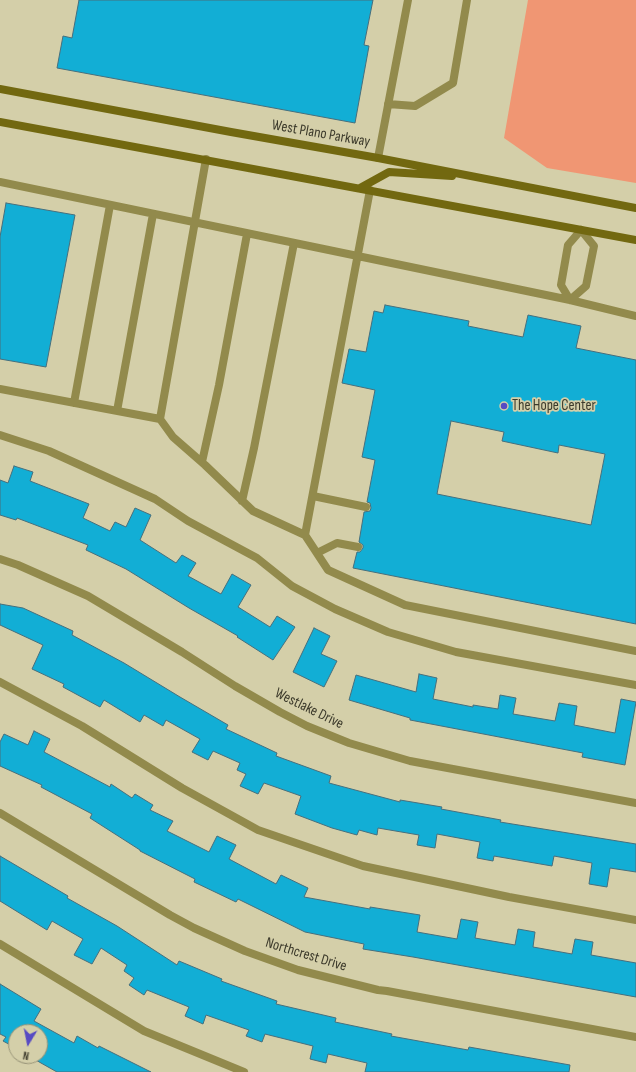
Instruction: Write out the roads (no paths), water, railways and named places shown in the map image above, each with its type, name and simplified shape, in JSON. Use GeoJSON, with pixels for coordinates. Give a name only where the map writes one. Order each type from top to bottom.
{"type":"FeatureCollection","features":[{"type":"Feature","properties":{"kind":"main road","name":"West Plano Parkway"},"geometry":{"type":"LineString","coordinates":[[0,89],[378,158],[636,208]]}},
{"type":"Feature","properties":{"kind":"main road"},"geometry":{"type":"LineString","coordinates":[[0,122],[636,240]]}},
{"type":"Feature","properties":{"kind":"main road"},"geometry":{"type":"LineString","coordinates":[[360,188],[389,172],[492,180]]}},
{"type":"Feature","properties":{"kind":"street"},"geometry":{"type":"LineString","coordinates":[[378,158],[408,0]]}},
{"type":"Feature","properties":{"kind":"street"},"geometry":{"type":"LineString","coordinates":[[388,104],[415,106],[453,83],[467,0]]}},
{"type":"Feature","properties":{"kind":"street"},"geometry":{"type":"LineString","coordinates":[[160,419],[206,160]]}},
{"type":"Feature","properties":{"kind":"street"},"geometry":{"type":"LineString","coordinates":[[0,182],[570,300],[636,316]]}},
{"type":"Feature","properties":{"kind":"street"},"geometry":{"type":"LineString","coordinates":[[305,535],[370,190]]}},
{"type":"Feature","properties":{"kind":"street"},"geometry":{"type":"LineString","coordinates":[[74,403],[110,205]]}},
{"type":"Feature","properties":{"kind":"street"},"geometry":{"type":"LineString","coordinates":[[117,411],[153,214]]}},
{"type":"Feature","properties":{"kind":"street"},"geometry":{"type":"LineString","coordinates":[[581,230],[594,246],[586,286],[570,300],[561,285],[568,246],[581,230]]}},
{"type":"Feature","properties":{"kind":"street"},"geometry":{"type":"LineString","coordinates":[[202,462],[219,385],[247,234]]}},
{"type":"Feature","properties":{"kind":"street"},"geometry":{"type":"LineString","coordinates":[[242,501],[254,448],[294,243]]}},
{"type":"Feature","properties":{"kind":"street"},"geometry":{"type":"LineString","coordinates":[[0,389],[160,419],[173,437],[202,462],[253,511],[305,535],[328,570],[406,605],[636,651]]}},
{"type":"Feature","properties":{"kind":"street"},"geometry":{"type":"LineString","coordinates":[[0,436],[49,451],[155,499],[188,521],[257,558],[292,586],[335,609],[388,632],[456,652],[636,685]]}},
{"type":"Feature","properties":{"kind":"street"},"geometry":{"type":"LineString","coordinates":[[313,496],[366,506]]}},
{"type":"Feature","properties":{"kind":"street"},"geometry":{"type":"LineString","coordinates":[[317,553],[337,543],[358,547]]}},
{"type":"Feature","properties":{"kind":"street","name":"Westlake Drive"},"geometry":{"type":"LineString","coordinates":[[0,559],[18,565],[88,596],[280,712],[307,726],[349,743],[410,761],[636,803]]}},
{"type":"Feature","properties":{"kind":"street"},"geometry":{"type":"LineString","coordinates":[[0,682],[82,726],[182,788],[258,830],[363,866],[510,897],[636,920]]}},
{"type":"Feature","properties":{"kind":"street","name":"Northcrest Drive"},"geometry":{"type":"LineString","coordinates":[[0,813],[194,928],[245,951],[298,970],[378,990],[636,1037]]}},
{"type":"Feature","properties":{"kind":"street"},"geometry":{"type":"LineString","coordinates":[[0,944],[144,1031],[244,1072]]}},
{"type":"Feature","properties":{"kind":"place","name":"The Hope Center"},"geometry":{"type":"Point","coordinates":[504,406]}}]}
